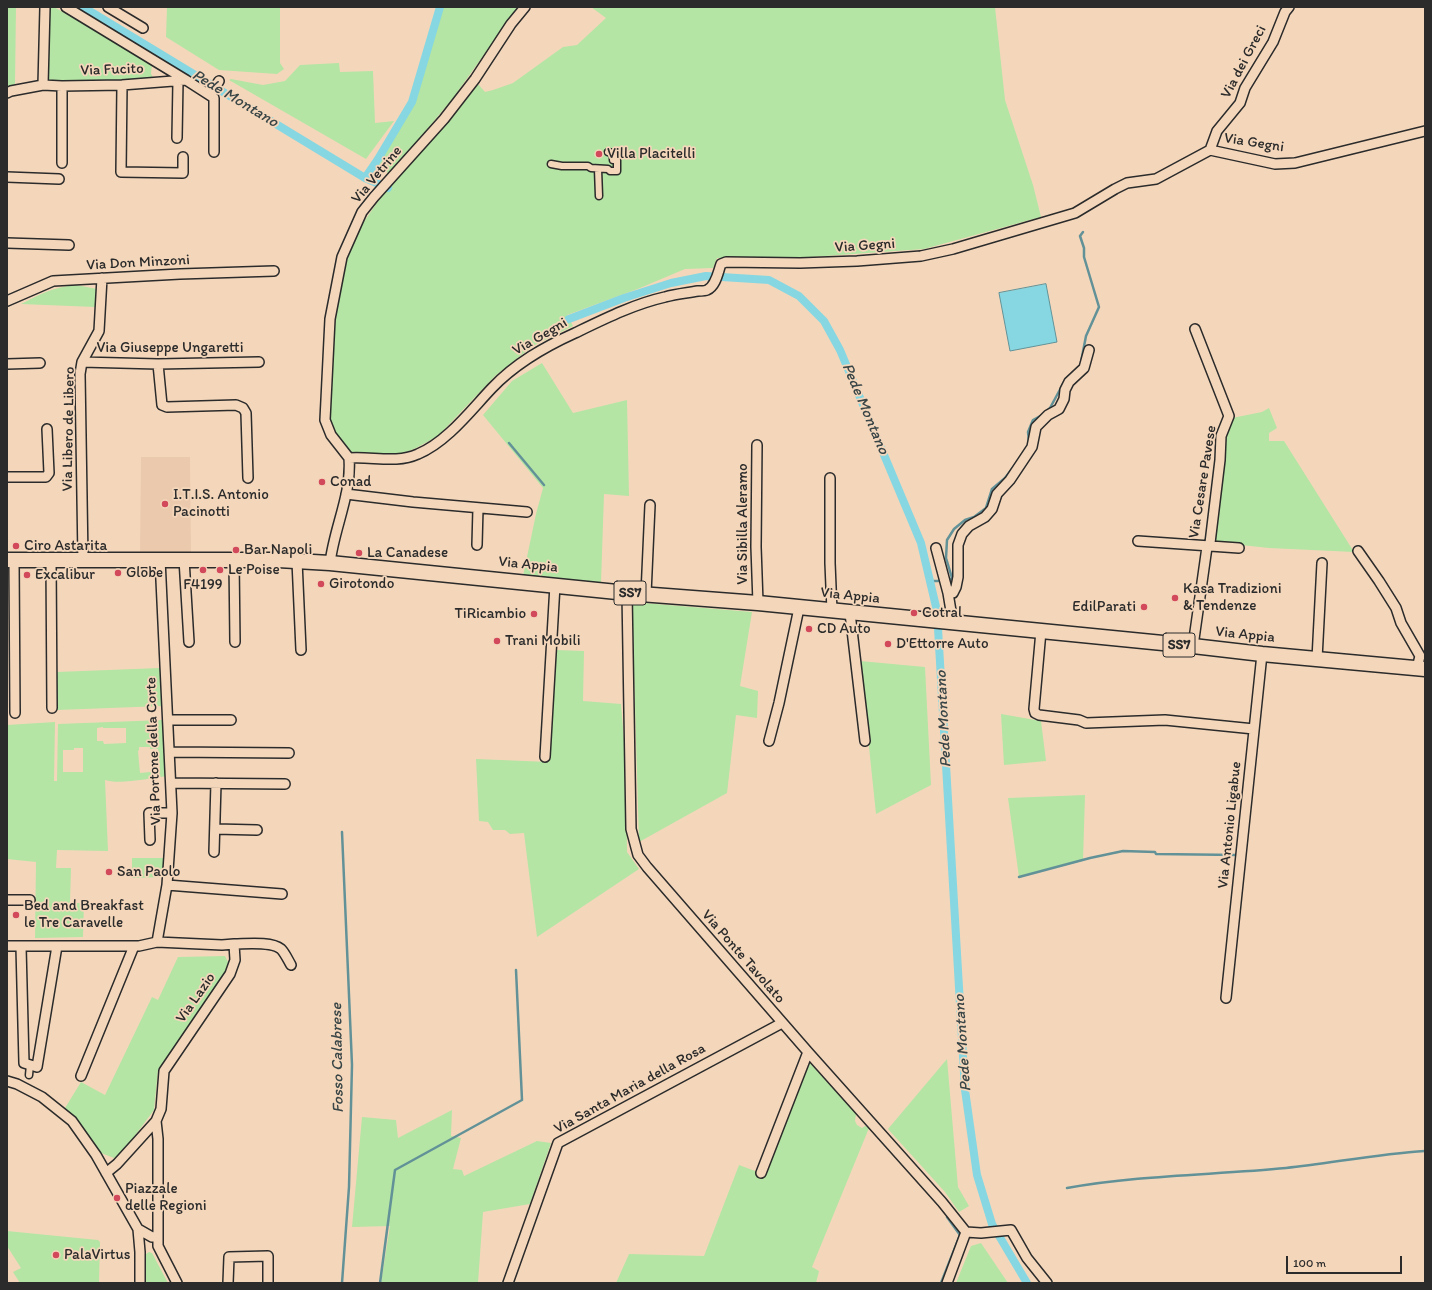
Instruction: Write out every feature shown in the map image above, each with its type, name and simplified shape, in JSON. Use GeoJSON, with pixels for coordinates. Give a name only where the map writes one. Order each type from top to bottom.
{"type":"FeatureCollection","features":[{"type":"Feature","properties":{"kind":"main road","name":"SS7"},"geometry":{"type":"LineString","coordinates":[[10,560],[234,560]]}},
{"type":"Feature","properties":{"kind":"main road","name":"Via Appia"},"geometry":{"type":"LineString","coordinates":[[234,560],[330,563],[627,593],[758,603],[1421,669]]}},
{"type":"Feature","properties":{"kind":"street"},"geometry":{"type":"LineString","coordinates":[[43,85],[44,7]]}},
{"type":"Feature","properties":{"kind":"street"},"geometry":{"type":"LineString","coordinates":[[66,7],[182,80],[212,95]]}},
{"type":"Feature","properties":{"kind":"street"},"geometry":{"type":"LineString","coordinates":[[108,7],[142,28]]}},
{"type":"Feature","properties":{"kind":"street","name":"Via Vetrine"},"geometry":{"type":"LineString","coordinates":[[349,458],[331,435],[325,420],[330,319],[342,256],[362,212],[444,119],[475,79],[511,24],[525,7]]}},
{"type":"Feature","properties":{"kind":"street","name":"Via dei Greci"},"geometry":{"type":"LineString","coordinates":[[1210,150],[1217,131],[1240,103],[1245,88],[1272,42],[1285,12],[1289,7]]}},
{"type":"Feature","properties":{"kind":"street"},"geometry":{"type":"LineString","coordinates":[[177,138],[182,80]]}},
{"type":"Feature","properties":{"kind":"street","name":"Via Fucito"},"geometry":{"type":"LineString","coordinates":[[7,93],[43,85],[122,85],[182,80]]}},
{"type":"Feature","properties":{"kind":"street"},"geometry":{"type":"LineString","coordinates":[[214,152],[212,95],[219,81]]}},
{"type":"Feature","properties":{"kind":"street"},"geometry":{"type":"LineString","coordinates":[[122,85],[121,172],[183,173],[183,157]]}},
{"type":"Feature","properties":{"kind":"street"},"geometry":{"type":"LineString","coordinates":[[62,86],[62,164]]}},
{"type":"Feature","properties":{"kind":"street","name":"Via Gegni"},"geometry":{"type":"LineString","coordinates":[[349,458],[379,460],[402,459],[418,454],[432,446],[455,428],[493,387],[530,356],[574,333],[631,308],[665,297],[707,290],[714,284],[721,264],[726,262],[800,264],[921,256],[953,249],[1075,213],[1127,183],[1156,179],[1210,150],[1275,164],[1295,163],[1425,132]]}},
{"type":"Feature","properties":{"kind":"street"},"geometry":{"type":"LineString","coordinates":[[551,164],[562,166],[588,166],[591,168],[617,171],[617,160],[613,160],[613,153],[608,152]]}},
{"type":"Feature","properties":{"kind":"street"},"geometry":{"type":"LineString","coordinates":[[598,169],[599,196]]}},
{"type":"Feature","properties":{"kind":"street"},"geometry":{"type":"LineString","coordinates":[[7,177],[59,179]]}},
{"type":"Feature","properties":{"kind":"street"},"geometry":{"type":"LineString","coordinates":[[7,243],[69,245]]}},
{"type":"Feature","properties":{"kind":"street","name":"Via Don Minzoni"},"geometry":{"type":"LineString","coordinates":[[7,301],[54,282],[102,278],[274,271]]}},
{"type":"Feature","properties":{"kind":"street","name":"Via Libero de Libero"},"geometry":{"type":"LineString","coordinates":[[83,559],[80,374],[82,362],[99,332],[102,278]]}},
{"type":"Feature","properties":{"kind":"street","name":"Via Cesare Pavese"},"geometry":{"type":"LineString","coordinates":[[1193,646],[1207,546],[1210,544],[1222,436],[1229,416],[1194,329]]}},
{"type":"Feature","properties":{"kind":"street"},"geometry":{"type":"LineString","coordinates":[[948,593],[953,592],[956,587],[958,578],[958,545],[962,534],[969,526],[985,517],[992,509],[997,494],[1010,480],[1032,447],[1036,427],[1048,415],[1059,409],[1064,399],[1064,390],[1069,382],[1084,368],[1089,350]]}},
{"type":"Feature","properties":{"kind":"street","name":"Via Giuseppe Ungaretti"},"geometry":{"type":"LineString","coordinates":[[82,362],[158,364],[259,362]]}},
{"type":"Feature","properties":{"kind":"street"},"geometry":{"type":"LineString","coordinates":[[7,364],[40,363]]}},
{"type":"Feature","properties":{"kind":"street"},"geometry":{"type":"LineString","coordinates":[[158,364],[162,405],[167,407],[236,405],[243,408],[246,413],[248,478]]}},
{"type":"Feature","properties":{"kind":"street"},"geometry":{"type":"LineString","coordinates":[[7,477],[46,477],[49,473],[46,429]]}},
{"type":"Feature","properties":{"kind":"street","name":"Via Sibilla Aleramo"},"geometry":{"type":"LineString","coordinates":[[757,445],[756,547],[758,603]]}},
{"type":"Feature","properties":{"kind":"street"},"geometry":{"type":"LineString","coordinates":[[330,563],[346,494],[350,470],[349,458]]}},
{"type":"Feature","properties":{"kind":"street"},"geometry":{"type":"LineString","coordinates":[[830,478],[830,563],[832,611]]}},
{"type":"Feature","properties":{"kind":"street"},"geometry":{"type":"LineString","coordinates":[[346,494],[413,502],[526,512]]}},
{"type":"Feature","properties":{"kind":"street"},"geometry":{"type":"LineString","coordinates":[[646,594],[650,505]]}},
{"type":"Feature","properties":{"kind":"street"},"geometry":{"type":"LineString","coordinates":[[477,545],[478,508]]}},
{"type":"Feature","properties":{"kind":"street"},"geometry":{"type":"LineString","coordinates":[[1138,541],[1239,548]]}},
{"type":"Feature","properties":{"kind":"street"},"geometry":{"type":"LineString","coordinates":[[936,548],[948,593],[952,623]]}},
{"type":"Feature","properties":{"kind":"street"},"geometry":{"type":"LineString","coordinates":[[1358,551],[1396,608],[1401,623],[1420,656],[1421,669]]}},
{"type":"Feature","properties":{"kind":"street"},"geometry":{"type":"LineString","coordinates":[[52,559],[52,708]]}},
{"type":"Feature","properties":{"kind":"street","name":"Via Portone della Corte"},"geometry":{"type":"LineString","coordinates":[[157,942],[167,884],[172,813],[160,559]]}},
{"type":"Feature","properties":{"kind":"street"},"geometry":{"type":"LineString","coordinates":[[184,559],[189,642]]}},
{"type":"Feature","properties":{"kind":"street"},"geometry":{"type":"LineString","coordinates":[[10,560],[15,712]]}},
{"type":"Feature","properties":{"kind":"street"},"geometry":{"type":"LineString","coordinates":[[234,560],[235,642]]}},
{"type":"Feature","properties":{"kind":"street"},"geometry":{"type":"LineString","coordinates":[[297,561],[301,650]]}},
{"type":"Feature","properties":{"kind":"street"},"geometry":{"type":"LineString","coordinates":[[1317,659],[1322,563]]}},
{"type":"Feature","properties":{"kind":"street"},"geometry":{"type":"LineString","coordinates":[[545,757],[555,585]]}},
{"type":"Feature","properties":{"kind":"street","name":"Via Ponte Tavolato"},"geometry":{"type":"LineString","coordinates":[[627,593],[631,829],[638,855],[782,1023],[942,1202],[966,1232]]}},
{"type":"Feature","properties":{"kind":"street"},"geometry":{"type":"LineString","coordinates":[[769,741],[779,703],[799,608]]}},
{"type":"Feature","properties":{"kind":"street"},"geometry":{"type":"LineString","coordinates":[[850,613],[865,741]]}},
{"type":"Feature","properties":{"kind":"street"},"geometry":{"type":"LineString","coordinates":[[1041,631],[1034,709],[1035,713],[1039,715],[1079,720],[1086,723],[1165,720],[1254,729]]}},
{"type":"Feature","properties":{"kind":"street","name":"Via Antonio Ligabue"},"geometry":{"type":"LineString","coordinates":[[1226,998],[1262,654]]}},
{"type":"Feature","properties":{"kind":"street"},"geometry":{"type":"LineString","coordinates":[[168,720],[231,720]]}},
{"type":"Feature","properties":{"kind":"street"},"geometry":{"type":"LineString","coordinates":[[169,752],[289,753]]}},
{"type":"Feature","properties":{"kind":"street"},"geometry":{"type":"LineString","coordinates":[[171,783],[285,784]]}},
{"type":"Feature","properties":{"kind":"street"},"geometry":{"type":"LineString","coordinates":[[214,852],[216,783]]}},
{"type":"Feature","properties":{"kind":"street"},"geometry":{"type":"LineString","coordinates":[[150,840],[149,813],[172,813]]}},
{"type":"Feature","properties":{"kind":"street"},"geometry":{"type":"LineString","coordinates":[[215,828],[257,830]]}},
{"type":"Feature","properties":{"kind":"street"},"geometry":{"type":"LineString","coordinates":[[167,884],[282,894]]}},
{"type":"Feature","properties":{"kind":"street"},"geometry":{"type":"LineString","coordinates":[[7,900],[30,900]]}},
{"type":"Feature","properties":{"kind":"street"},"geometry":{"type":"LineString","coordinates":[[7,946],[134,946],[157,942],[215,945],[264,944],[275,946],[284,953],[291,965]]}},
{"type":"Feature","properties":{"kind":"street","name":"Via Lazio"},"geometry":{"type":"LineString","coordinates":[[178,1283],[158,1246],[155,1237],[158,1139],[156,1121],[162,1109],[164,1071],[230,974],[235,960],[234,944]]}},
{"type":"Feature","properties":{"kind":"street"},"geometry":{"type":"LineString","coordinates":[[21,947],[24,1063],[30,1070],[37,1067],[57,946]]}},
{"type":"Feature","properties":{"kind":"street"},"geometry":{"type":"LineString","coordinates":[[81,1076],[134,946]]}},
{"type":"Feature","properties":{"kind":"street","name":"Via Santa Maria della Rosa"},"geometry":{"type":"LineString","coordinates":[[508,1283],[558,1143],[782,1023]]}},
{"type":"Feature","properties":{"kind":"street"},"geometry":{"type":"LineString","coordinates":[[761,1173],[808,1052]]}},
{"type":"Feature","properties":{"kind":"street"},"geometry":{"type":"LineString","coordinates":[[7,1081],[17,1084],[42,1097],[57,1108],[72,1121],[96,1155],[138,1232],[140,1252],[140,1283]]}},
{"type":"Feature","properties":{"kind":"street"},"geometry":{"type":"LineString","coordinates":[[106,1173],[117,1164],[156,1121]]}},
{"type":"Feature","properties":{"kind":"street"},"geometry":{"type":"LineString","coordinates":[[947,1283],[966,1232],[988,1233],[1012,1230],[1027,1258],[1047,1283]]}},
{"type":"Feature","properties":{"kind":"street"},"geometry":{"type":"LineString","coordinates":[[138,1232],[155,1237]]}},
{"type":"Feature","properties":{"kind":"street"},"geometry":{"type":"LineString","coordinates":[[228,1283],[229,1257],[268,1256],[268,1283]]}},
{"type":"Feature","properties":{"kind":"shaded area","name":"I.T.I.S. Antonio Pacinotti"},"geometry":{"type":"Polygon","coordinates":[[[141,457],[190,457],[191,552],[140,553],[141,457]]]}},
{"type":"Feature","properties":{"kind":"green space"},"geometry":{"type":"Polygon","coordinates":[[[7,7],[16,7],[15,84],[7,87],[7,7]]]}},
{"type":"Feature","properties":{"kind":"green space"},"geometry":{"type":"Polygon","coordinates":[[[47,7],[54,7],[152,64],[151,74],[155,80],[50,82],[46,79],[47,7]]]}},
{"type":"Feature","properties":{"kind":"green space"},"geometry":{"type":"Polygon","coordinates":[[[167,7],[280,7],[280,63],[284,69],[277,74],[219,70],[166,37],[167,7]]]}},
{"type":"Feature","properties":{"kind":"green space"},"geometry":{"type":"Polygon","coordinates":[[[441,7],[518,7],[453,98],[390,174],[377,167],[414,104],[441,7]]]}},
{"type":"Feature","properties":{"kind":"green space"},"geometry":{"type":"Polygon","coordinates":[[[591,7],[995,7],[1005,100],[1033,185],[1041,217],[924,249],[797,258],[717,258],[713,268],[685,269],[640,288],[567,315],[573,326],[533,346],[495,376],[438,436],[397,456],[354,454],[346,447],[334,431],[330,421],[335,326],[338,305],[347,260],[361,226],[383,194],[459,109],[478,84],[485,92],[513,83],[563,47],[577,45],[606,18],[591,7]]]}},
{"type":"Feature","properties":{"kind":"green space"},"geometry":{"type":"Polygon","coordinates":[[[339,63],[340,72],[373,71],[375,123],[394,121],[366,159],[229,80],[231,79],[263,85],[285,81],[300,65],[339,63]]]}},
{"type":"Feature","properties":{"kind":"green space"},"geometry":{"type":"Polygon","coordinates":[[[76,285],[97,289],[95,307],[21,304],[54,289],[76,285]]]}},
{"type":"Feature","properties":{"kind":"green space"},"geometry":{"type":"Polygon","coordinates":[[[542,363],[573,413],[627,400],[629,496],[604,494],[601,583],[523,576],[543,488],[483,415],[512,381],[542,363]]]}},
{"type":"Feature","properties":{"kind":"green space"},"geometry":{"type":"Polygon","coordinates":[[[1269,408],[1277,428],[1269,433],[1269,441],[1284,441],[1354,552],[1269,548],[1213,542],[1224,435],[1232,418],[1262,412],[1269,408]]]}},
{"type":"Feature","properties":{"kind":"green space"},"geometry":{"type":"Polygon","coordinates":[[[632,602],[752,612],[740,686],[758,691],[757,718],[736,715],[727,793],[639,842],[632,602]]]}},
{"type":"Feature","properties":{"kind":"green space"},"geometry":{"type":"Polygon","coordinates":[[[556,650],[584,651],[583,701],[621,704],[626,765],[627,852],[639,869],[537,937],[524,833],[510,834],[505,830],[493,830],[488,822],[479,821],[476,759],[549,762],[556,650]]]}},
{"type":"Feature","properties":{"kind":"green space"},"geometry":{"type":"Polygon","coordinates":[[[860,661],[925,667],[931,785],[876,814],[860,661]]]}},
{"type":"Feature","properties":{"kind":"green space"},"geometry":{"type":"Polygon","coordinates":[[[160,668],[163,706],[57,710],[57,672],[160,668]]]}},
{"type":"Feature","properties":{"kind":"green space"},"geometry":{"type":"Polygon","coordinates":[[[1001,714],[1041,721],[1046,761],[1004,765],[1001,714]]]}},
{"type":"Feature","properties":{"kind":"green space"},"geometry":{"type":"Polygon","coordinates":[[[163,720],[167,776],[118,782],[105,780],[108,851],[57,850],[56,868],[71,868],[70,903],[84,903],[83,937],[35,938],[36,862],[7,859],[7,725],[55,722],[54,781],[57,781],[58,724],[163,720]],[[97,728],[97,741],[103,741],[104,744],[126,743],[126,728],[97,728]],[[139,747],[140,773],[160,771],[158,749],[139,747]],[[74,748],[74,750],[63,750],[63,772],[83,772],[83,748],[74,748]]]}},
{"type":"Feature","properties":{"kind":"green space"},"geometry":{"type":"Polygon","coordinates":[[[1085,795],[1083,861],[1019,877],[1008,798],[1085,795]]]}},
{"type":"Feature","properties":{"kind":"green space"},"geometry":{"type":"Polygon","coordinates":[[[132,858],[164,858],[164,877],[132,878],[132,858]]]}},
{"type":"Feature","properties":{"kind":"green space"},"geometry":{"type":"Polygon","coordinates":[[[225,956],[228,962],[225,973],[158,1070],[154,1110],[122,1153],[114,1158],[101,1153],[65,1108],[81,1082],[105,1095],[152,997],[158,1000],[178,957],[225,956]]]}},
{"type":"Feature","properties":{"kind":"green space"},"geometry":{"type":"Polygon","coordinates":[[[947,1059],[958,1187],[969,1206],[959,1212],[945,1192],[888,1129],[947,1059]]]}},
{"type":"Feature","properties":{"kind":"green space"},"geometry":{"type":"Polygon","coordinates":[[[808,1061],[856,1114],[855,1121],[857,1125],[862,1128],[865,1126],[869,1128],[812,1267],[819,1271],[816,1283],[616,1283],[629,1254],[704,1256],[739,1165],[763,1174],[808,1061]]]}},
{"type":"Feature","properties":{"kind":"green space"},"geometry":{"type":"Polygon","coordinates":[[[452,1110],[451,1136],[461,1138],[453,1169],[462,1170],[464,1176],[537,1141],[551,1143],[530,1204],[483,1212],[478,1283],[381,1283],[390,1226],[352,1227],[362,1117],[396,1120],[398,1138],[452,1110]]]}},
{"type":"Feature","properties":{"kind":"green space","name":"PalaVirtus"},"geometry":{"type":"Polygon","coordinates":[[[7,1231],[98,1240],[100,1242],[99,1283],[20,1283],[13,1272],[21,1268],[7,1246],[7,1231]]]}},
{"type":"Feature","properties":{"kind":"green space"},"geometry":{"type":"Polygon","coordinates":[[[981,1243],[1008,1283],[956,1283],[971,1246],[981,1243]]]}},
{"type":"Feature","properties":{"kind":"green space"},"geometry":{"type":"Polygon","coordinates":[[[149,1252],[152,1253],[168,1283],[146,1283],[146,1254],[149,1252]]]}},
{"type":"Feature","properties":{"kind":"water"},"geometry":{"type":"Polygon","coordinates":[[[1046,284],[1057,342],[1010,351],[999,293],[1046,284]]]}},
{"type":"Feature","properties":{"kind":"waterway","name":"Pede Montano"},"geometry":{"type":"LineString","coordinates":[[83,7],[365,178],[388,188]]}},
{"type":"Feature","properties":{"kind":"waterway"},"geometry":{"type":"LineString","coordinates":[[365,178],[412,102],[440,7]]}},
{"type":"Feature","properties":{"kind":"waterway"},"geometry":{"type":"LineString","coordinates":[[1081,362],[1086,336],[1099,307],[1084,257],[1084,248],[1080,236],[1083,232]]}},
{"type":"Feature","properties":{"kind":"waterway","name":"Pede Montano"},"geometry":{"type":"LineString","coordinates":[[569,319],[624,298],[671,283],[706,276],[769,280],[799,296],[824,321],[840,350],[921,543],[937,611],[965,1090],[977,1175],[992,1224],[1027,1283]]}},
{"type":"Feature","properties":{"kind":"waterway"},"geometry":{"type":"LineString","coordinates":[[1047,411],[1063,384]]}},
{"type":"Feature","properties":{"kind":"waterway"},"geometry":{"type":"LineString","coordinates":[[1029,442],[1028,432],[1033,420],[1044,414]]}},
{"type":"Feature","properties":{"kind":"waterway"},"geometry":{"type":"LineString","coordinates":[[509,443],[544,485]]}},
{"type":"Feature","properties":{"kind":"waterway"},"geometry":{"type":"LineString","coordinates":[[947,581],[952,578],[946,558],[947,540],[954,529],[965,520],[974,517],[986,508],[992,489],[1005,478],[1018,461]]}},
{"type":"Feature","properties":{"kind":"waterway"},"geometry":{"type":"LineString","coordinates":[[930,581],[942,581]]}},
{"type":"Feature","properties":{"kind":"waterway","name":"Fosso Calabrese"},"geometry":{"type":"LineString","coordinates":[[342,832],[352,1065],[349,1187],[342,1283]]}},
{"type":"Feature","properties":{"kind":"waterway"},"geometry":{"type":"LineString","coordinates":[[1019,877],[1090,858],[1123,851],[1155,852],[1156,854],[1238,855]]}},
{"type":"Feature","properties":{"kind":"waterway"},"geometry":{"type":"LineString","coordinates":[[380,1283],[395,1170],[522,1100],[516,970]]}},
{"type":"Feature","properties":{"kind":"waterway"},"geometry":{"type":"LineString","coordinates":[[1067,1188],[1121,1180],[1286,1168],[1390,1154],[1425,1151]]}},
{"type":"Feature","properties":{"kind":"waterway"},"geometry":{"type":"LineString","coordinates":[[941,1283],[960,1235],[947,1217]]}},
{"type":"Feature","properties":{"kind":"place","name":"Villa Placitelli"},"geometry":{"type":"Point","coordinates":[599,154]}},
{"type":"Feature","properties":{"kind":"place","name":"Conad"},"geometry":{"type":"Point","coordinates":[322,482]}},
{"type":"Feature","properties":{"kind":"place","name":"I.T.I.S. Antonio Pacinotti"},"geometry":{"type":"Point","coordinates":[165,504]}},
{"type":"Feature","properties":{"kind":"place","name":"Ciro Astarita"},"geometry":{"type":"Point","coordinates":[16,546]}},
{"type":"Feature","properties":{"kind":"place","name":"Bar Napoli"},"geometry":{"type":"Point","coordinates":[236,550]}},
{"type":"Feature","properties":{"kind":"place","name":"La Canadese"},"geometry":{"type":"Point","coordinates":[359,553]}},
{"type":"Feature","properties":{"kind":"place","name":"F4199"},"geometry":{"type":"Point","coordinates":[203,570]}},
{"type":"Feature","properties":{"kind":"place","name":"Le Poise"},"geometry":{"type":"Point","coordinates":[220,570]}},
{"type":"Feature","properties":{"kind":"place","name":"Globe"},"geometry":{"type":"Point","coordinates":[118,573]}},
{"type":"Feature","properties":{"kind":"place","name":"Excalibur"},"geometry":{"type":"Point","coordinates":[27,575]}},
{"type":"Feature","properties":{"kind":"place","name":"Girotondo"},"geometry":{"type":"Point","coordinates":[321,584]}},
{"type":"Feature","properties":{"kind":"place","name":"Kasa Tradizioni & Tendenze"},"geometry":{"type":"Point","coordinates":[1175,598]}},
{"type":"Feature","properties":{"kind":"place","name":"EdilParati"},"geometry":{"type":"Point","coordinates":[1144,607]}},
{"type":"Feature","properties":{"kind":"place","name":"Cotral"},"geometry":{"type":"Point","coordinates":[914,613]}},
{"type":"Feature","properties":{"kind":"place","name":"TiRicambio"},"geometry":{"type":"Point","coordinates":[534,614]}},
{"type":"Feature","properties":{"kind":"place","name":"CD Auto"},"geometry":{"type":"Point","coordinates":[809,629]}},
{"type":"Feature","properties":{"kind":"place","name":"Trani Mobili"},"geometry":{"type":"Point","coordinates":[497,641]}},
{"type":"Feature","properties":{"kind":"place","name":"D'Ettorre Auto"},"geometry":{"type":"Point","coordinates":[888,644]}},
{"type":"Feature","properties":{"kind":"place","name":"San Paolo"},"geometry":{"type":"Point","coordinates":[109,872]}},
{"type":"Feature","properties":{"kind":"place","name":"Bed and Breakfast le Tre Caravelle"},"geometry":{"type":"Point","coordinates":[16,915]}},
{"type":"Feature","properties":{"kind":"place","name":"Piazzale delle Regioni"},"geometry":{"type":"Point","coordinates":[117,1198]}},
{"type":"Feature","properties":{"kind":"place","name":"PalaVirtus"},"geometry":{"type":"Point","coordinates":[56,1255]}}]}
